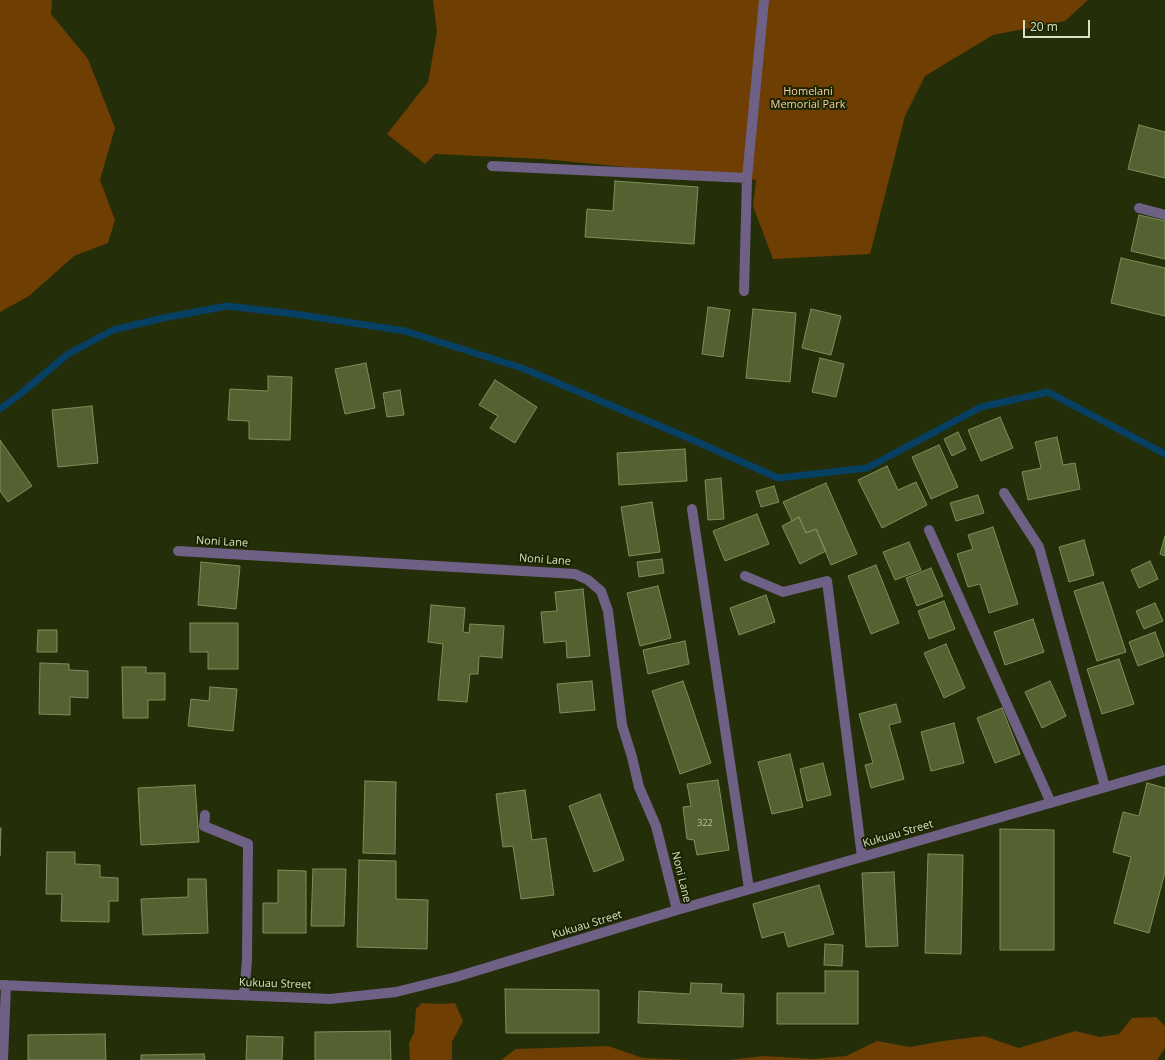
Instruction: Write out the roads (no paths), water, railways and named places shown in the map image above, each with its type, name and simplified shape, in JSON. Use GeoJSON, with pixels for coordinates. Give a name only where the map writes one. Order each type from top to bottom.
{"type":"FeatureCollection","features":[{"type":"Feature","properties":{"kind":"street"},"geometry":{"type":"LineString","coordinates":[[744,291],[747,178],[764,0]]}},
{"type":"Feature","properties":{"kind":"street"},"geometry":{"type":"LineString","coordinates":[[492,166],[747,178]]}},
{"type":"Feature","properties":{"kind":"street"},"geometry":{"type":"LineString","coordinates":[[1140,208],[1165,215]]}},
{"type":"Feature","properties":{"kind":"street"},"geometry":{"type":"LineString","coordinates":[[1004,493],[1039,547],[1105,787]]}},
{"type":"Feature","properties":{"kind":"street"},"geometry":{"type":"LineString","coordinates":[[692,509],[749,889]]}},
{"type":"Feature","properties":{"kind":"street"},"geometry":{"type":"LineString","coordinates":[[929,530],[1051,803]]}},
{"type":"Feature","properties":{"kind":"street","name":"Noni Lane"},"geometry":{"type":"LineString","coordinates":[[178,551],[575,574],[588,580],[601,591],[608,611],[622,724],[638,787],[656,826],[676,910]]}},
{"type":"Feature","properties":{"kind":"street"},"geometry":{"type":"LineString","coordinates":[[745,576],[783,592],[827,581],[862,857]]}},
{"type":"Feature","properties":{"kind":"street","name":"Kukuau Street"},"geometry":{"type":"LineString","coordinates":[[3,985],[330,999],[396,992],[456,977],[676,910],[1165,770]]}},
{"type":"Feature","properties":{"kind":"street"},"geometry":{"type":"LineString","coordinates":[[205,815],[204,826],[248,844],[247,960],[244,995]]}},
{"type":"Feature","properties":{"kind":"street"},"geometry":{"type":"LineString","coordinates":[[3,985],[3,1060]]}},
{"type":"Feature","properties":{"kind":"waterway"},"geometry":{"type":"LineString","coordinates":[[0,409],[68,354],[113,330],[163,318],[227,306],[295,314],[405,331],[522,368],[686,437],[778,478],[867,468],[981,407],[1048,392],[1165,454]]}},
{"type":"Feature","properties":{"kind":"park label","name":"Homelani Memorial Park"},"geometry":{"type":"Point","coordinates":[808,98]}}]}
